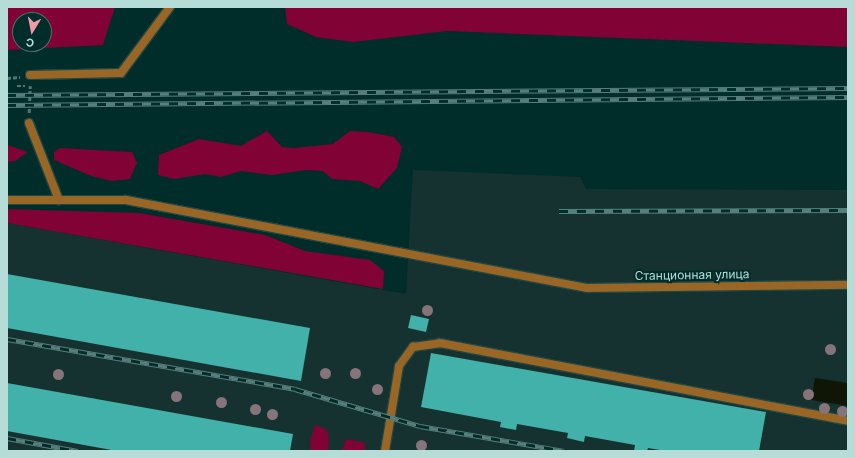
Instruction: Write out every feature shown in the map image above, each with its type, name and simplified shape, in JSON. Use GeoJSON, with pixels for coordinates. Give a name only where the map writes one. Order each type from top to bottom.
{"type":"FeatureCollection","features":[{"type":"Feature","properties":{"kind":"street"},"geometry":{"type":"LineString","coordinates":[[30,78],[120,73],[170,7]]}},
{"type":"Feature","properties":{"kind":"street"},"geometry":{"type":"LineString","coordinates":[[29,123],[59,200]]}},
{"type":"Feature","properties":{"kind":"street","name":"Станционная улица"},"geometry":{"type":"LineString","coordinates":[[7,200],[126,200],[588,288],[848,285]]}},
{"type":"Feature","properties":{"kind":"street"},"geometry":{"type":"LineString","coordinates":[[385,451],[399,366],[413,347],[440,344],[848,421]]}},
{"type":"Feature","properties":{"kind":"path"},"geometry":{"type":"LineString","coordinates":[[7,78],[18,78]]}},
{"type":"Feature","properties":{"kind":"path"},"geometry":{"type":"LineString","coordinates":[[29,123],[30,78]]}},
{"type":"Feature","properties":{"kind":"shaded area"},"geometry":{"type":"Polygon","coordinates":[[[7,7],[115,7],[103,45],[52,48],[52,12],[12,12],[12,50],[7,50],[7,7]]]}},
{"type":"Feature","properties":{"kind":"shaded area"},"geometry":{"type":"Polygon","coordinates":[[[285,7],[848,7],[848,47],[447,31],[353,42],[316,37],[287,24],[285,7]]]}},
{"type":"Feature","properties":{"kind":"shaded area"},"geometry":{"type":"Polygon","coordinates":[[[267,131],[282,147],[294,148],[333,144],[350,131],[368,132],[394,137],[402,147],[397,168],[378,189],[360,181],[332,179],[323,171],[306,170],[272,175],[241,171],[221,177],[205,174],[174,179],[158,175],[159,155],[199,139],[241,146],[267,131]]]}},
{"type":"Feature","properties":{"kind":"shaded area"},"geometry":{"type":"Polygon","coordinates":[[[7,145],[28,152],[15,161],[7,162],[7,145]]]}},
{"type":"Feature","properties":{"kind":"shaded area"},"geometry":{"type":"Polygon","coordinates":[[[60,148],[132,152],[137,163],[130,179],[112,181],[91,176],[54,160],[54,152],[60,148]]]}},
{"type":"Feature","properties":{"kind":"shaded area"},"geometry":{"type":"Polygon","coordinates":[[[413,170],[580,177],[586,189],[848,190],[848,451],[7,451],[7,223],[406,294],[413,170]]]}},
{"type":"Feature","properties":{"kind":"shaded area"},"geometry":{"type":"Polygon","coordinates":[[[7,209],[139,213],[265,235],[305,251],[370,260],[384,271],[383,289],[7,223],[7,209]]]}},
{"type":"Feature","properties":{"kind":"shaded area"},"geometry":{"type":"Polygon","coordinates":[[[815,378],[848,383],[848,406],[811,400],[815,378]]]}},
{"type":"Feature","properties":{"kind":"shaded area"},"geometry":{"type":"Polygon","coordinates":[[[315,425],[326,429],[329,437],[328,451],[311,451],[310,441],[315,425]]]}},
{"type":"Feature","properties":{"kind":"shaded area"},"geometry":{"type":"Polygon","coordinates":[[[346,439],[365,443],[365,451],[342,451],[346,439]]]}},
{"type":"Feature","properties":{"kind":"building"},"geometry":{"type":"Polygon","coordinates":[[[7,274],[310,328],[301,381],[7,328],[7,274]]]}},
{"type":"Feature","properties":{"kind":"building"},"geometry":{"type":"Polygon","coordinates":[[[411,315],[429,319],[426,332],[408,328],[411,315]]]}},
{"type":"Feature","properties":{"kind":"building"},"geometry":{"type":"Polygon","coordinates":[[[431,353],[766,412],[759,451],[666,451],[648,448],[647,451],[634,451],[635,445],[585,436],[584,442],[567,438],[568,433],[517,424],[516,430],[500,427],[501,422],[421,407],[431,353]]]}},
{"type":"Feature","properties":{"kind":"building"},"geometry":{"type":"Polygon","coordinates":[[[7,383],[293,434],[290,451],[117,451],[7,431],[7,383]]]}},
{"type":"Feature","properties":{"kind":"railway"},"geometry":{"type":"LineString","coordinates":[[7,95],[848,88]]}},
{"type":"Feature","properties":{"kind":"railway"},"geometry":{"type":"LineString","coordinates":[[7,105],[848,97]]}},
{"type":"Feature","properties":{"kind":"railway"},"geometry":{"type":"LineString","coordinates":[[559,211],[848,210]]}},
{"type":"Feature","properties":{"kind":"railway"},"geometry":{"type":"LineString","coordinates":[[7,339],[295,389],[420,426],[564,451]]}},
{"type":"Feature","properties":{"kind":"railway"},"geometry":{"type":"LineString","coordinates":[[7,438],[78,451]]}}]}
